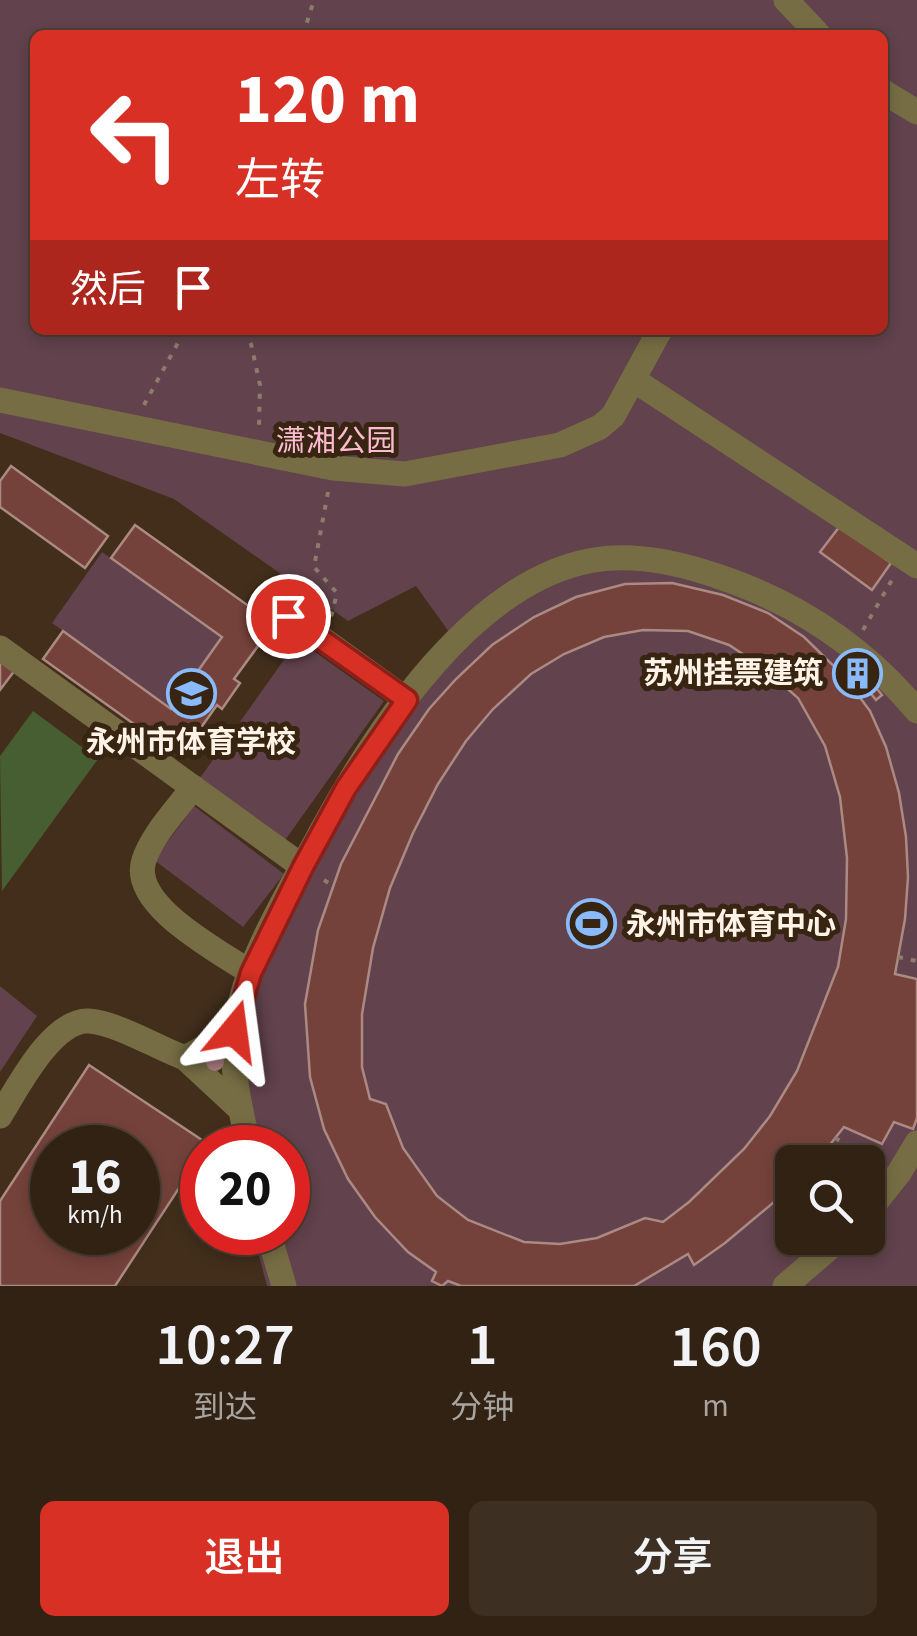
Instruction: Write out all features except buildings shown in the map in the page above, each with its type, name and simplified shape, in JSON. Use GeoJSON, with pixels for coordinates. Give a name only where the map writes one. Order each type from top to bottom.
{"type":"FeatureCollection","features":[{"type":"Feature","properties":{"kind":"street"},"geometry":{"type":"LineString","coordinates":[[786,0],[814,30]]}},
{"type":"Feature","properties":{"kind":"street"},"geometry":{"type":"LineString","coordinates":[[888,95],[917,112]]}},
{"type":"Feature","properties":{"kind":"street"},"geometry":{"type":"LineString","coordinates":[[0,400],[333,468],[405,474],[560,445],[600,427],[613,416],[657,335]]}},
{"type":"Feature","properties":{"kind":"street"},"geometry":{"type":"LineString","coordinates":[[634,380],[911,561]]}},
{"type":"Feature","properties":{"kind":"street"},"geometry":{"type":"LineString","coordinates":[[245,1125],[234,1031],[251,973],[303,867],[346,788],[407,700],[450,646],[518,591],[559,570],[595,560],[632,558],[708,572],[788,606],[854,647],[887,675],[917,712]]}},
{"type":"Feature","properties":{"kind":"street"},"geometry":{"type":"LineString","coordinates":[[288,616],[407,700]]}},
{"type":"Feature","properties":{"kind":"street"},"geometry":{"type":"LineString","coordinates":[[0,648],[303,867]]}},
{"type":"Feature","properties":{"kind":"street"},"geometry":{"type":"LineString","coordinates":[[193,788],[151,846],[143,863],[142,878],[158,907],[251,973]]}},
{"type":"Feature","properties":{"kind":"street"},"geometry":{"type":"LineString","coordinates":[[0,1116],[54,1038],[86,1020],[186,1058],[242,1110]]}},
{"type":"Feature","properties":{"kind":"street"},"geometry":{"type":"LineString","coordinates":[[186,1058],[234,1031]]}},
{"type":"Feature","properties":{"kind":"street"},"geometry":{"type":"LineString","coordinates":[[885,1191],[917,1142]]}},
{"type":"Feature","properties":{"kind":"street"},"geometry":{"type":"LineString","coordinates":[[275,1255],[284,1286]]}},
{"type":"Feature","properties":{"kind":"street"},"geometry":{"type":"LineString","coordinates":[[786,1286],[822,1255]]}},
{"type":"Feature","properties":{"kind":"path"},"geometry":{"type":"LineString","coordinates":[[305,30],[314,0]]}},
{"type":"Feature","properties":{"kind":"path"},"geometry":{"type":"LineString","coordinates":[[132,427],[182,335]]}},
{"type":"Feature","properties":{"kind":"path"},"geometry":{"type":"LineString","coordinates":[[249,335],[260,385],[259,453]]}},
{"type":"Feature","properties":{"kind":"path"},"geometry":{"type":"LineString","coordinates":[[324,640],[337,594],[314,567],[333,468]]}},
{"type":"Feature","properties":{"kind":"path"},"geometry":{"type":"LineString","coordinates":[[854,647],[911,561]]}},
{"type":"Feature","properties":{"kind":"path"},"geometry":{"type":"LineString","coordinates":[[898,957],[917,961]]}},
{"type":"Feature","properties":{"kind":"path"},"geometry":{"type":"LineString","coordinates":[[835,1138],[848,1145]]}},
{"type":"Feature","properties":{"kind":"green space","name":"永州市体育中心"},"geometry":{"type":"Polygon","coordinates":[[[0,0],[917,0],[917,1286],[267,1286],[259,1255],[310,1255],[310,1125],[237,1125],[239,977],[449,632],[416,586],[348,621],[174,499],[0,433],[0,0]]]}},
{"type":"Feature","properties":{"kind":"green space"},"geometry":{"type":"Polygon","coordinates":[[[102,552],[222,637],[171,709],[52,623],[102,552]]]}},
{"type":"Feature","properties":{"kind":"green space"},"geometry":{"type":"Polygon","coordinates":[[[298,640],[384,701],[281,846],[195,785],[298,640]]]}},
{"type":"Feature","properties":{"kind":"green space"},"geometry":{"type":"Polygon","coordinates":[[[194,806],[284,874],[243,927],[154,860],[194,806]]]}},
{"type":"Feature","properties":{"kind":"green space"},"geometry":{"type":"Polygon","coordinates":[[[0,986],[37,1016],[0,1072],[0,986]]]}},
{"type":"Feature","properties":{"kind":"shaded area"},"geometry":{"type":"Polygon","coordinates":[[[33,711],[98,759],[2,891],[0,756],[33,711]]]}},
{"type":"Feature","properties":{"kind":"place","name":"苏州挂票建筑"},"geometry":{"type":"Point","coordinates":[858,673]}},
{"type":"Feature","properties":{"kind":"place","name":"永州市体育学校"},"geometry":{"type":"Point","coordinates":[191,693]}},
{"type":"Feature","properties":{"kind":"place","name":"永州市体育中心"},"geometry":{"type":"Point","coordinates":[591,924]}},
{"type":"Feature","properties":{"kind":"route"},"geometry":{"type":"LineString","coordinates":[[234,1031],[251,973],[303,867],[346,788],[407,700],[288,616]]}},
{"type":"Feature","properties":{"kind":"park label","name":"潇湘公园"},"geometry":{"type":"Point","coordinates":[336,441]}}]}
